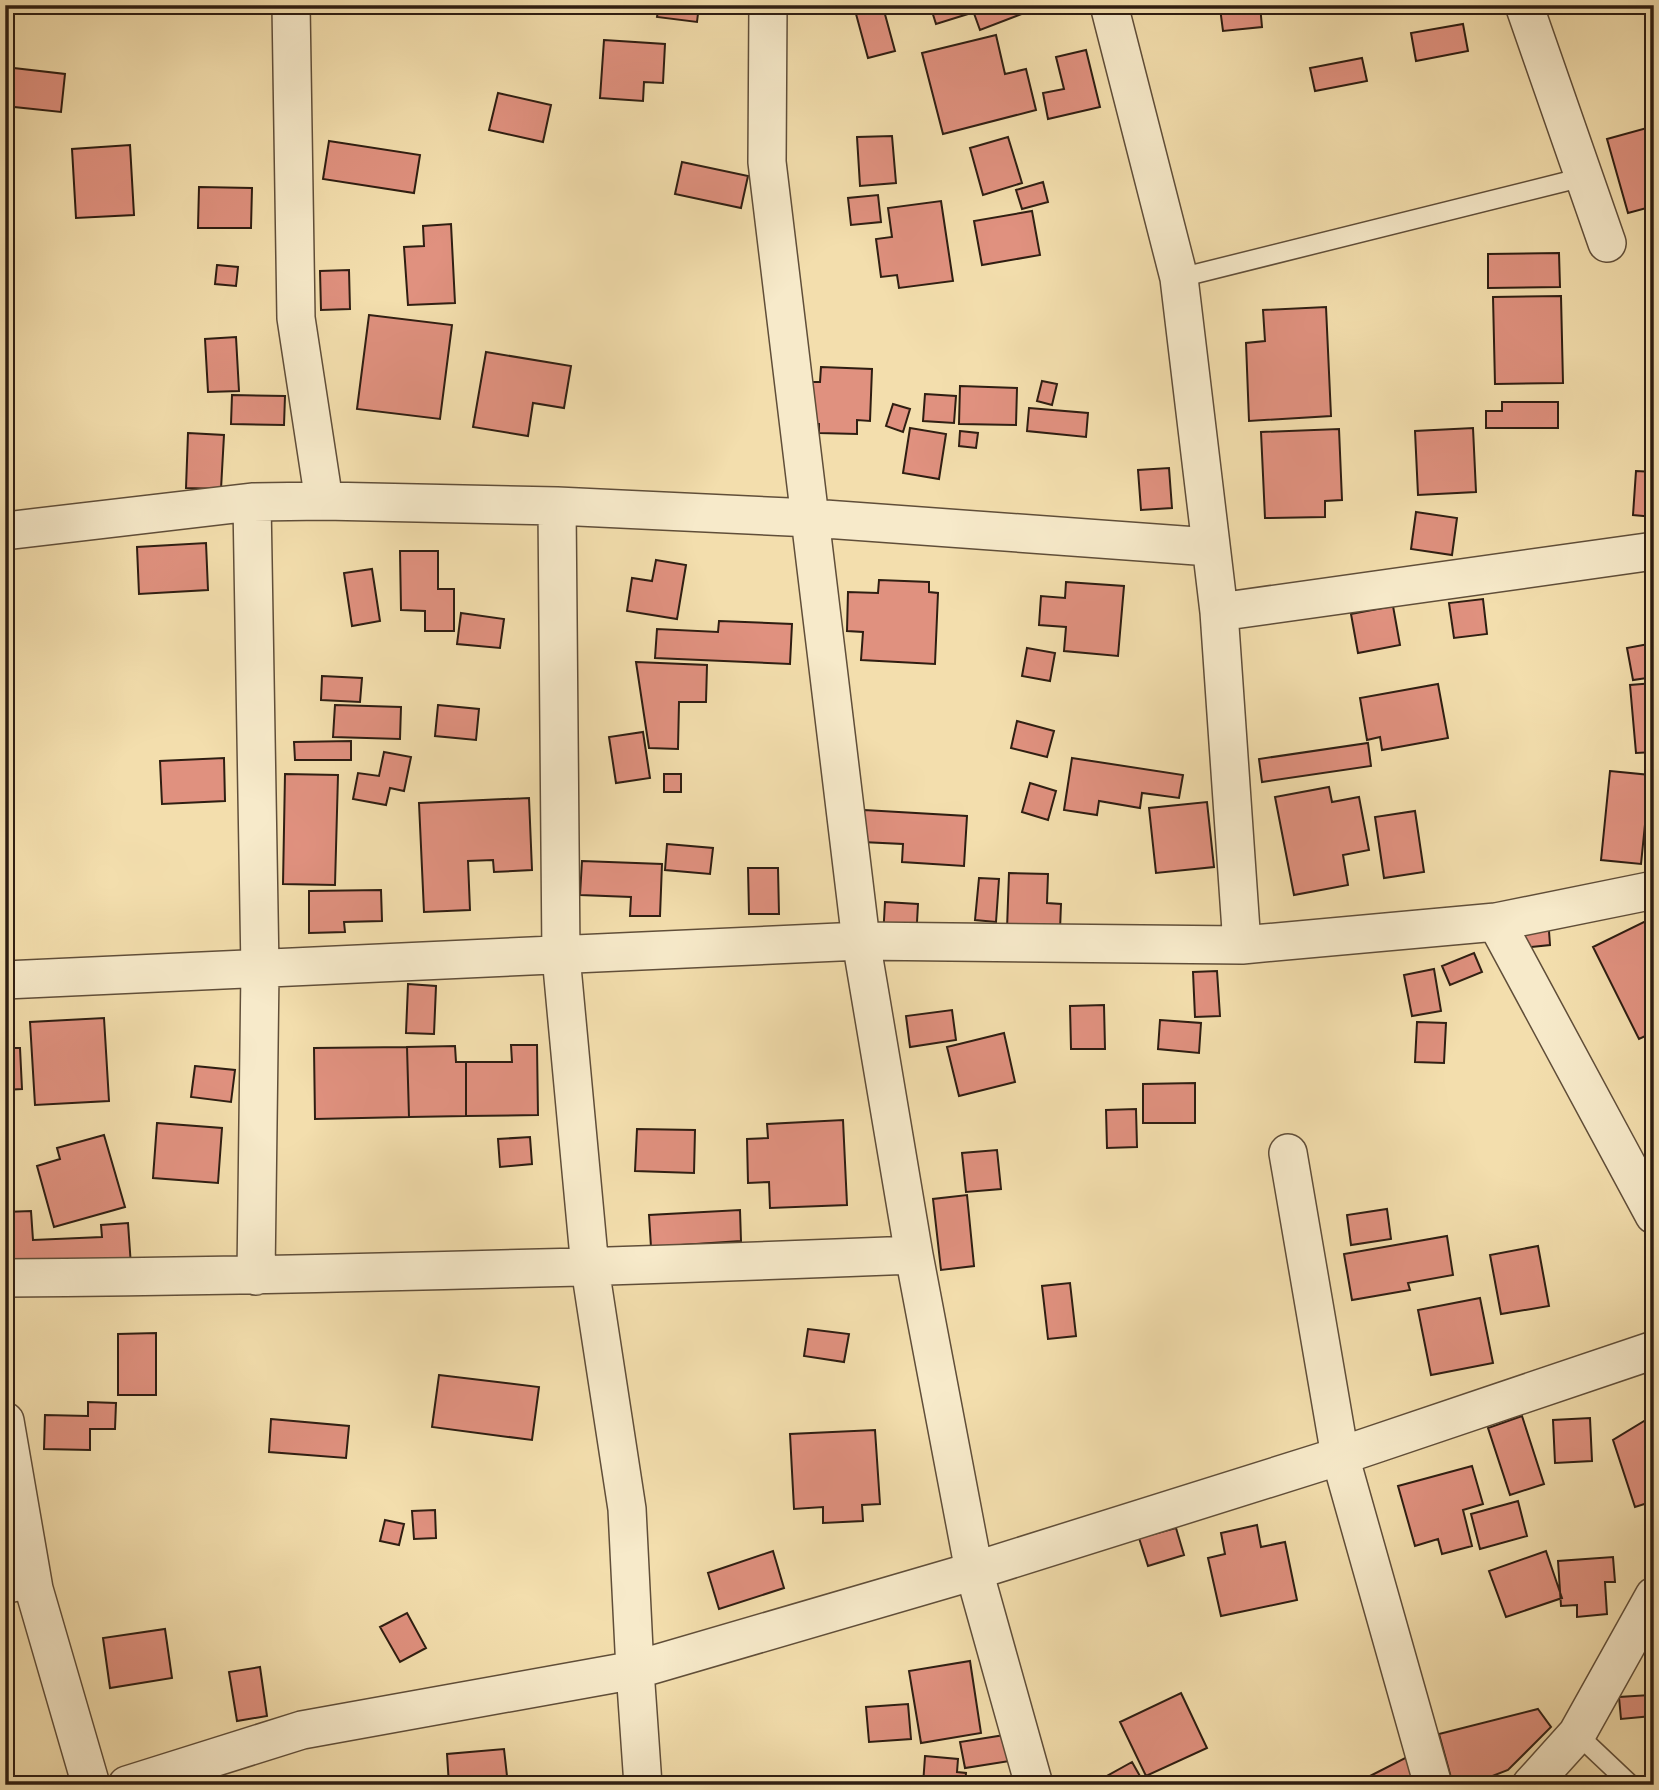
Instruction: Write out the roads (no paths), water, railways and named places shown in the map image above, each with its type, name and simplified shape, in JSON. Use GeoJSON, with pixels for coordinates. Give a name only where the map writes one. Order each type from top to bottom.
{"type":"FeatureCollection","features":[{"type":"Feature","properties":{"kind":"street"},"geometry":{"type":"LineString","coordinates":[[291,5],[296,318],[324,501]]}},
{"type":"Feature","properties":{"kind":"street"},"geometry":{"type":"LineString","coordinates":[[768,5],[767,162],[861,941],[914,1255],[974,1571],[1034,1785]]}},
{"type":"Feature","properties":{"kind":"street"},"geometry":{"type":"LineString","coordinates":[[1109,5],[1179,278],[1219,612],[1242,945]]}},
{"type":"Feature","properties":{"kind":"street"},"geometry":{"type":"LineString","coordinates":[[1524,5],[1607,243]]}},
{"type":"Feature","properties":{"kind":"street"},"geometry":{"type":"LineString","coordinates":[[5,531],[252,502],[324,501],[557,506],[811,518],[1210,547]]}},
{"type":"Feature","properties":{"kind":"street"},"geometry":{"type":"LineString","coordinates":[[252,502],[260,970],[256,1276]]}},
{"type":"Feature","properties":{"kind":"street"},"geometry":{"type":"LineString","coordinates":[[557,506],[561,956],[590,1268],[627,1509],[643,1785]]}},
{"type":"Feature","properties":{"kind":"street"},"geometry":{"type":"LineString","coordinates":[[1219,612],[1654,551]]}},
{"type":"Feature","properties":{"kind":"street"},"geometry":{"type":"LineString","coordinates":[[5,981],[861,941],[1242,945],[1496,922],[1654,890]]}},
{"type":"Feature","properties":{"kind":"street"},"geometry":{"type":"LineString","coordinates":[[1496,922],[1654,1215]]}},
{"type":"Feature","properties":{"kind":"street"},"geometry":{"type":"LineString","coordinates":[[1288,1153],[1340,1456],[1433,1785]]}},
{"type":"Feature","properties":{"kind":"street"},"geometry":{"type":"LineString","coordinates":[[5,1278],[256,1276],[590,1268],[914,1255]]}},
{"type":"Feature","properties":{"kind":"street"},"geometry":{"type":"LineString","coordinates":[[127,1785],[302,1730],[635,1670],[974,1571],[1340,1456],[1654,1350]]}},
{"type":"Feature","properties":{"kind":"street"},"geometry":{"type":"LineString","coordinates":[[5,1421],[20,1591],[91,1785]]}},
{"type":"Feature","properties":{"kind":"street"},"geometry":{"type":"LineString","coordinates":[[1531,1785],[1577,1734],[1654,1596]]}},
{"type":"Feature","properties":{"kind":"lane"},"geometry":{"type":"LineString","coordinates":[[1179,278],[1584,177]]}},
{"type":"Feature","properties":{"kind":"lane"},"geometry":{"type":"LineString","coordinates":[[1577,1734],[1631,1785]]}}]}
